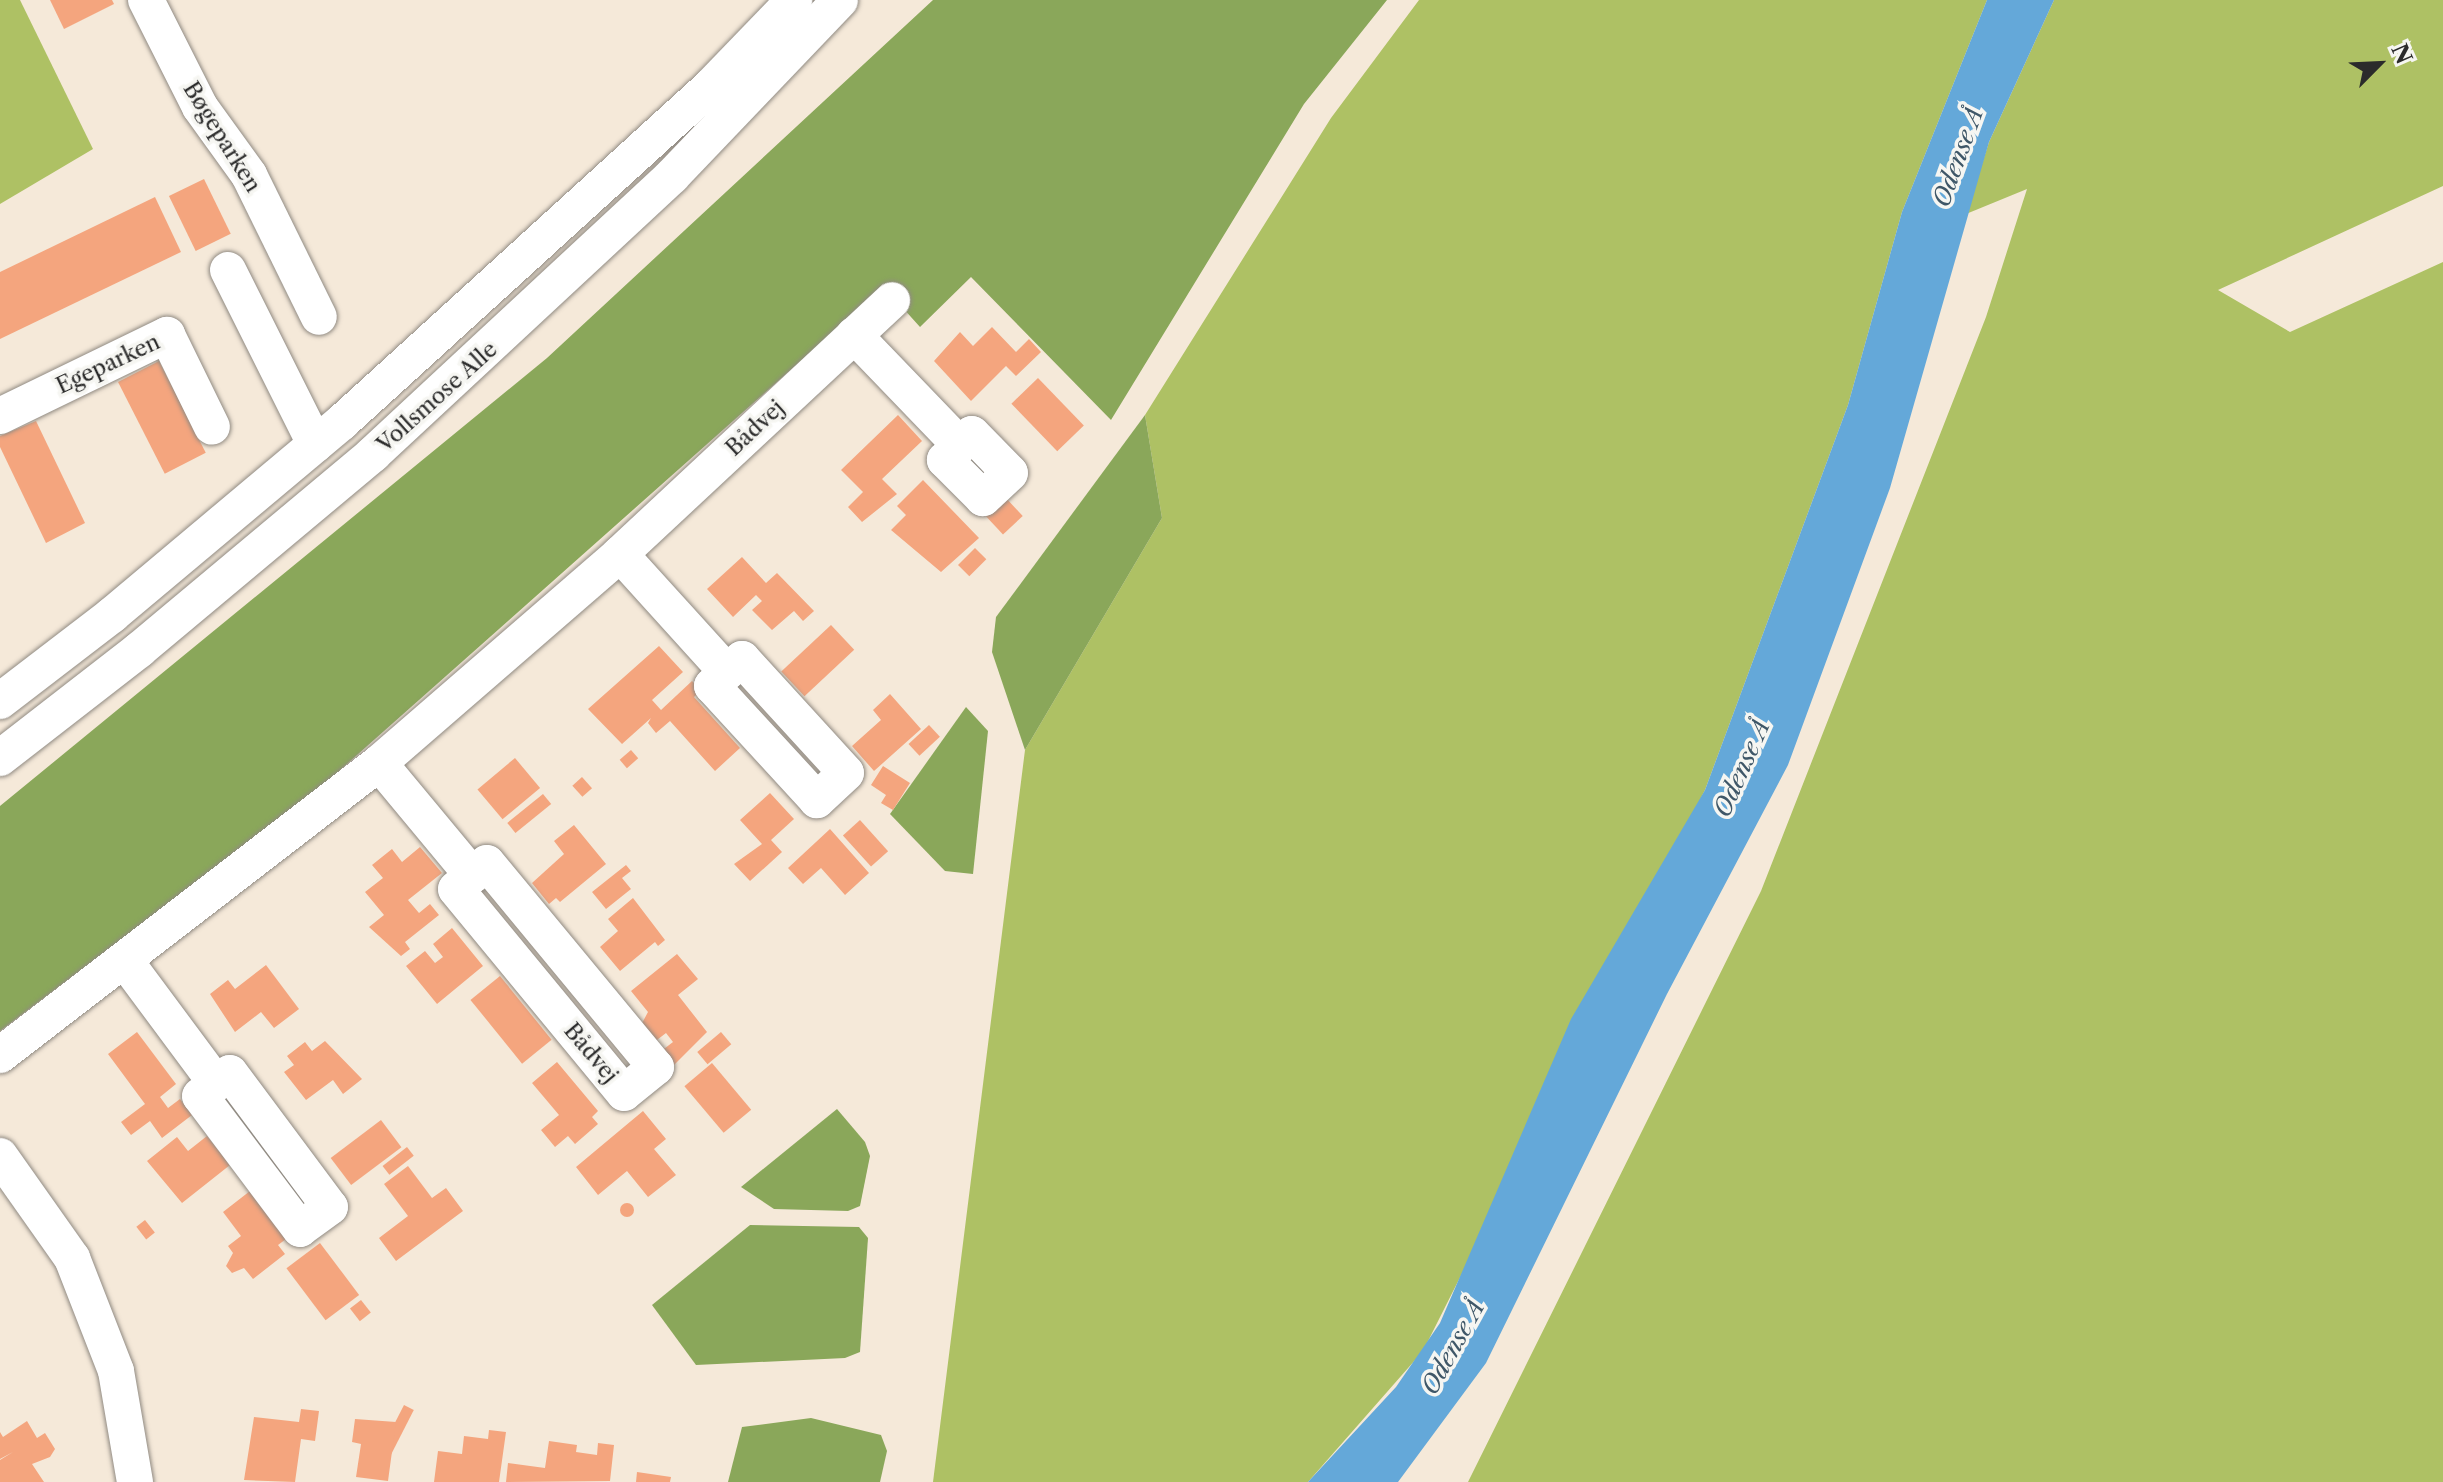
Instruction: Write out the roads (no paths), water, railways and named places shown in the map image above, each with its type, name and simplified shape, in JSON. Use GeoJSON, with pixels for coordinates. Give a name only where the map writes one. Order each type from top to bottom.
{"type":"FeatureCollection","features":[{"type":"Feature","properties":{"kind":"street","name":"Bøgeparken"},"geometry":{"type":"LineString","coordinates":[[146,0],[200,107],[249,175],[319,317]]}},
{"type":"Feature","properties":{"kind":"street","name":"Vollsmose Alle"},"geometry":{"type":"LineString","coordinates":[[0,701],[112,615],[315,444],[711,86],[794,0]]}},
{"type":"Feature","properties":{"kind":"street","name":"Vollsmose Alle"},"geometry":{"type":"LineString","coordinates":[[0,758],[139,650],[373,454],[672,176],[840,0]]}},
{"type":"Feature","properties":{"kind":"street"},"geometry":{"type":"LineString","coordinates":[[228,270],[315,444]]}},
{"type":"Feature","properties":{"kind":"street","name":"Bådvej"},"geometry":{"type":"LineString","coordinates":[[0,1055],[126,962],[379,763],[620,554],[892,300]]}},
{"type":"Feature","properties":{"kind":"street","name":"Egeparken"},"geometry":{"type":"LineString","coordinates":[[0,416],[167,335],[212,427]]}},
{"type":"Feature","properties":{"kind":"street"},"geometry":{"type":"LineString","coordinates":[[854,335],[960,445]]}},
{"type":"Feature","properties":{"kind":"street"},"geometry":{"type":"LineString","coordinates":[[620,554],[727,672]]}},
{"type":"Feature","properties":{"kind":"street"},"geometry":{"type":"LineString","coordinates":[[379,763],[472,875]]}},
{"type":"Feature","properties":{"kind":"street","name":"Bådvej"},"geometry":{"type":"LineString","coordinates":[[487,863],[656,1067],[624,1093],[456,889],[472,875],[487,863]]}},
{"type":"Feature","properties":{"kind":"street"},"geometry":{"type":"LineString","coordinates":[[126,962],[216,1083]]}},
{"type":"Feature","properties":{"kind":"street"},"geometry":{"type":"LineString","coordinates":[[0,1156],[72,1258],[116,1371],[135,1482]]}},
{"type":"Feature","properties":{"kind":"water","name":"Odense Å"},"geometry":{"type":"Polygon","coordinates":[[[1987,0],[2054,0],[1989,142],[1890,488],[1788,765],[1667,994],[1486,1363],[1398,1482],[1308,1482],[1396,1387],[1440,1323],[1571,1019],[1705,790],[1848,405],[1902,212],[1987,0]]]}}]}
